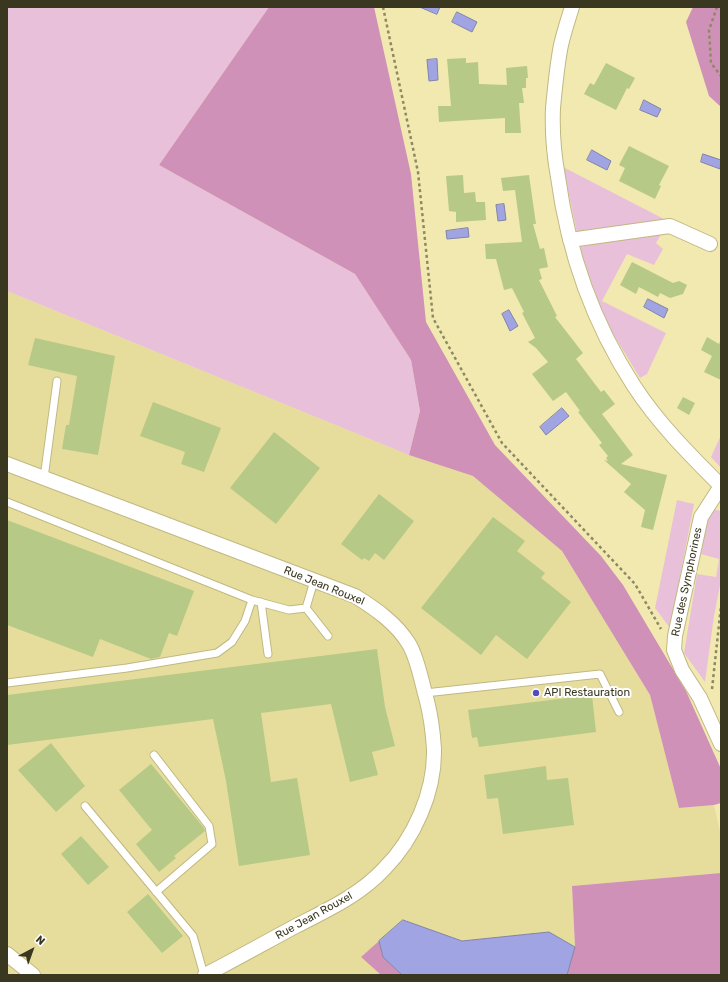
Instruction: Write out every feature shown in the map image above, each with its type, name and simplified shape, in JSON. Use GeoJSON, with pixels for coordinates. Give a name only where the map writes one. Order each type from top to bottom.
{"type":"FeatureCollection","features":[{"type":"Feature","properties":{"kind":"street","name":"Rue des Symphorines"},"geometry":{"type":"LineString","coordinates":[[572,7],[561,45],[553,109],[554,156],[560,194],[575,261],[594,312],[613,350],[634,386],[670,432],[721,486],[701,517],[675,636],[674,650],[682,670],[700,698],[721,744]]}},
{"type":"Feature","properties":{"kind":"street"},"geometry":{"type":"LineString","coordinates":[[570,240],[670,226],[710,244]]}},
{"type":"Feature","properties":{"kind":"street","name":"Rue Jean Rouxel"},"geometry":{"type":"LineString","coordinates":[[7,464],[355,596],[375,608],[392,622],[409,644],[420,673],[431,717],[434,750],[432,776],[425,801],[404,845],[384,870],[346,900],[205,975]]}},
{"type":"Feature","properties":{"kind":"street"},"geometry":{"type":"LineString","coordinates":[[7,954],[34,975]]}},
{"type":"Feature","properties":{"kind":"lane"},"geometry":{"type":"LineString","coordinates":[[44,478],[57,381]]}},
{"type":"Feature","properties":{"kind":"lane"},"geometry":{"type":"LineString","coordinates":[[7,502],[252,600],[289,610],[306,608]]}},
{"type":"Feature","properties":{"kind":"lane"},"geometry":{"type":"LineString","coordinates":[[306,608],[314,581]]}},
{"type":"Feature","properties":{"kind":"lane"},"geometry":{"type":"LineString","coordinates":[[7,683],[127,668],[217,653],[232,642],[245,621],[252,600]]}},
{"type":"Feature","properties":{"kind":"lane"},"geometry":{"type":"LineString","coordinates":[[261,602],[268,654]]}},
{"type":"Feature","properties":{"kind":"lane"},"geometry":{"type":"LineString","coordinates":[[306,608],[328,636]]}},
{"type":"Feature","properties":{"kind":"lane"},"geometry":{"type":"LineString","coordinates":[[425,693],[600,674],[619,712]]}},
{"type":"Feature","properties":{"kind":"lane"},"geometry":{"type":"LineString","coordinates":[[154,755],[209,826],[212,844],[156,892]]}},
{"type":"Feature","properties":{"kind":"lane"},"geometry":{"type":"LineString","coordinates":[[85,806],[193,936],[205,975]]}},
{"type":"Feature","properties":{"kind":"path"},"geometry":{"type":"LineString","coordinates":[[383,7],[418,172],[433,318],[502,443],[635,584],[674,650]]}},
{"type":"Feature","properties":{"kind":"path"},"geometry":{"type":"LineString","coordinates":[[717,7],[709,30],[711,63],[721,76]]}},
{"type":"Feature","properties":{"kind":"path"},"geometry":{"type":"LineString","coordinates":[[706,712],[712,696],[721,606]]}},
{"type":"Feature","properties":{"kind":"shaded area"},"geometry":{"type":"Polygon","coordinates":[[[7,7],[269,7],[159,165],[355,274],[411,360],[420,411],[409,455],[7,291],[7,7]]]}},
{"type":"Feature","properties":{"kind":"shaded area"},"geometry":{"type":"Polygon","coordinates":[[[269,7],[374,7],[411,174],[426,322],[495,445],[601,556],[623,585],[686,691],[721,769],[721,803],[679,808],[650,695],[562,551],[473,476],[409,455],[420,411],[411,360],[355,274],[159,165],[269,7]]]}},
{"type":"Feature","properties":{"kind":"shaded area"},"geometry":{"type":"Polygon","coordinates":[[[693,7],[721,7],[721,107],[709,96],[686,22],[693,7]]]}},
{"type":"Feature","properties":{"kind":"shaded area"},"geometry":{"type":"Polygon","coordinates":[[[563,167],[664,219],[577,233],[563,167]]]}},
{"type":"Feature","properties":{"kind":"shaded area"},"geometry":{"type":"Polygon","coordinates":[[[663,231],[656,243],[663,249],[654,265],[627,254],[602,301],[666,333],[647,374],[640,378],[610,329],[587,277],[579,247],[663,231]]]}},
{"type":"Feature","properties":{"kind":"shaded area"},"geometry":{"type":"Polygon","coordinates":[[[7,291],[409,455],[473,476],[562,551],[650,695],[679,808],[714,805],[721,836],[721,873],[572,886],[575,947],[549,932],[462,941],[403,920],[361,957],[381,975],[7,975],[7,291]]]}},
{"type":"Feature","properties":{"kind":"shaded area"},"geometry":{"type":"Polygon","coordinates":[[[721,435],[721,468],[711,457],[721,435]]]}},
{"type":"Feature","properties":{"kind":"shaded area"},"geometry":{"type":"Polygon","coordinates":[[[677,500],[694,504],[670,628],[655,608],[677,500]]]}},
{"type":"Feature","properties":{"kind":"shaded area"},"geometry":{"type":"Polygon","coordinates":[[[709,508],[721,511],[721,580],[714,616],[705,682],[684,653],[697,574],[716,577],[719,559],[701,554],[709,508]]]}},
{"type":"Feature","properties":{"kind":"shaded area"},"geometry":{"type":"Polygon","coordinates":[[[721,873],[721,975],[567,975],[575,947],[572,886],[721,873]]]}},
{"type":"Feature","properties":{"kind":"shaded area"},"geometry":{"type":"Polygon","coordinates":[[[379,941],[383,957],[402,975],[381,975],[361,957],[379,941]]]}},
{"type":"Feature","properties":{"kind":"water"},"geometry":{"type":"Polygon","coordinates":[[[420,7],[440,7],[437,14],[420,7]]]}},
{"type":"Feature","properties":{"kind":"water"},"geometry":{"type":"Polygon","coordinates":[[[457,12],[477,22],[472,32],[452,22],[457,12]]]}},
{"type":"Feature","properties":{"kind":"water"},"geometry":{"type":"Polygon","coordinates":[[[437,59],[438,80],[429,81],[427,60],[437,59]]]}},
{"type":"Feature","properties":{"kind":"water"},"geometry":{"type":"Polygon","coordinates":[[[644,100],[661,109],[657,117],[640,110],[644,100]]]}},
{"type":"Feature","properties":{"kind":"water"},"geometry":{"type":"Polygon","coordinates":[[[592,150],[611,161],[607,170],[587,160],[592,150]]]}},
{"type":"Feature","properties":{"kind":"water"},"geometry":{"type":"Polygon","coordinates":[[[703,154],[721,160],[720,169],[701,162],[703,154]]]}},
{"type":"Feature","properties":{"kind":"water"},"geometry":{"type":"Polygon","coordinates":[[[504,204],[506,220],[498,221],[496,205],[504,204]]]}},
{"type":"Feature","properties":{"kind":"water"},"geometry":{"type":"Polygon","coordinates":[[[468,228],[469,237],[447,239],[446,231],[468,228]]]}},
{"type":"Feature","properties":{"kind":"water"},"geometry":{"type":"Polygon","coordinates":[[[648,299],[668,309],[664,318],[644,307],[648,299]]]}},
{"type":"Feature","properties":{"kind":"water"},"geometry":{"type":"Polygon","coordinates":[[[509,310],[518,326],[510,331],[502,314],[509,310]]]}},
{"type":"Feature","properties":{"kind":"water"},"geometry":{"type":"Polygon","coordinates":[[[562,408],[569,416],[546,435],[540,427],[562,408]]]}},
{"type":"Feature","properties":{"kind":"water"},"geometry":{"type":"Polygon","coordinates":[[[403,920],[462,941],[549,932],[575,947],[567,975],[402,975],[383,957],[379,941],[403,920]]]}},
{"type":"Feature","properties":{"kind":"building"},"geometry":{"type":"Polygon","coordinates":[[[466,58],[466,63],[478,62],[479,84],[507,85],[506,68],[527,66],[528,78],[526,78],[526,88],[522,88],[524,103],[519,103],[521,133],[505,133],[505,118],[439,122],[438,106],[451,106],[447,59],[466,58]]]}},
{"type":"Feature","properties":{"kind":"building"},"geometry":{"type":"Polygon","coordinates":[[[606,63],[635,78],[629,89],[627,88],[616,110],[584,94],[590,83],[594,85],[606,63]]]}},
{"type":"Feature","properties":{"kind":"building"},"geometry":{"type":"Polygon","coordinates":[[[629,146],[669,166],[659,185],[661,186],[655,199],[619,181],[625,168],[619,165],[629,146]]]}},
{"type":"Feature","properties":{"kind":"building"},"geometry":{"type":"Polygon","coordinates":[[[463,175],[464,193],[475,192],[476,202],[485,202],[486,220],[456,222],[456,212],[449,211],[446,176],[463,175]]]}},
{"type":"Feature","properties":{"kind":"building"},"geometry":{"type":"Polygon","coordinates":[[[529,175],[536,224],[533,224],[540,249],[544,248],[548,267],[539,269],[542,279],[539,280],[557,316],[555,317],[583,353],[576,359],[601,392],[604,390],[615,404],[602,414],[633,455],[621,464],[667,475],[653,530],[641,527],[645,510],[624,492],[631,484],[604,460],[608,461],[606,458],[608,456],[599,445],[602,443],[578,412],[580,411],[566,392],[553,401],[532,374],[548,362],[536,348],[528,342],[535,338],[522,313],[524,312],[512,288],[504,290],[496,259],[486,259],[485,244],[522,242],[515,190],[503,191],[501,178],[529,175]]]}},
{"type":"Feature","properties":{"kind":"building"},"geometry":{"type":"Polygon","coordinates":[[[632,262],[673,283],[679,281],[687,285],[683,294],[670,298],[660,293],[658,297],[639,287],[636,294],[620,285],[632,262]]]}},
{"type":"Feature","properties":{"kind":"building"},"geometry":{"type":"Polygon","coordinates":[[[707,337],[719,344],[721,339],[721,380],[704,372],[712,356],[701,350],[707,337]]]}},
{"type":"Feature","properties":{"kind":"building"},"geometry":{"type":"Polygon","coordinates":[[[35,338],[115,356],[98,455],[62,449],[66,425],[69,425],[77,376],[28,365],[35,338]]]}},
{"type":"Feature","properties":{"kind":"building"},"geometry":{"type":"Polygon","coordinates":[[[683,397],[695,403],[689,415],[677,408],[683,397]]]}},
{"type":"Feature","properties":{"kind":"building"},"geometry":{"type":"Polygon","coordinates":[[[153,402],[221,428],[204,472],[181,464],[185,452],[140,436],[153,402]]]}},
{"type":"Feature","properties":{"kind":"building"},"geometry":{"type":"Polygon","coordinates":[[[274,432],[320,468],[276,524],[230,488],[274,432]]]}},
{"type":"Feature","properties":{"kind":"building"},"geometry":{"type":"Polygon","coordinates":[[[379,494],[414,521],[384,560],[375,553],[369,561],[364,558],[362,560],[341,544],[379,494]]]}},
{"type":"Feature","properties":{"kind":"building"},"geometry":{"type":"Polygon","coordinates":[[[493,517],[525,541],[517,551],[545,573],[541,578],[571,602],[527,659],[496,635],[481,655],[421,608],[493,517]]]}},
{"type":"Feature","properties":{"kind":"building"},"geometry":{"type":"Polygon","coordinates":[[[7,520],[194,591],[177,636],[169,633],[160,657],[151,659],[100,639],[93,657],[7,625],[7,520]]]}},
{"type":"Feature","properties":{"kind":"building"},"geometry":{"type":"Polygon","coordinates":[[[377,649],[385,707],[395,746],[372,752],[378,775],[350,782],[331,704],[261,713],[271,782],[297,778],[310,855],[239,866],[226,781],[213,719],[7,745],[7,695],[377,649]]]}},
{"type":"Feature","properties":{"kind":"building"},"geometry":{"type":"Polygon","coordinates":[[[592,695],[596,732],[479,747],[477,737],[472,738],[468,710],[592,695]]]}},
{"type":"Feature","properties":{"kind":"building"},"geometry":{"type":"Polygon","coordinates":[[[51,743],[85,786],[56,812],[18,770],[51,743]]]}},
{"type":"Feature","properties":{"kind":"building"},"geometry":{"type":"Polygon","coordinates":[[[151,764],[205,831],[174,856],[176,858],[159,872],[136,844],[152,830],[119,790],[151,764]]]}},
{"type":"Feature","properties":{"kind":"building"},"geometry":{"type":"Polygon","coordinates":[[[546,766],[547,780],[568,778],[574,825],[503,834],[498,798],[487,799],[484,775],[546,766]]]}},
{"type":"Feature","properties":{"kind":"building"},"geometry":{"type":"Polygon","coordinates":[[[81,836],[109,867],[88,885],[61,854],[81,836]]]}},
{"type":"Feature","properties":{"kind":"building"},"geometry":{"type":"Polygon","coordinates":[[[148,894],[183,936],[162,953],[127,912],[148,894]]]}},
{"type":"Feature","properties":{"kind":"place","name":"API Restauration"},"geometry":{"type":"Point","coordinates":[536,693]}}]}
